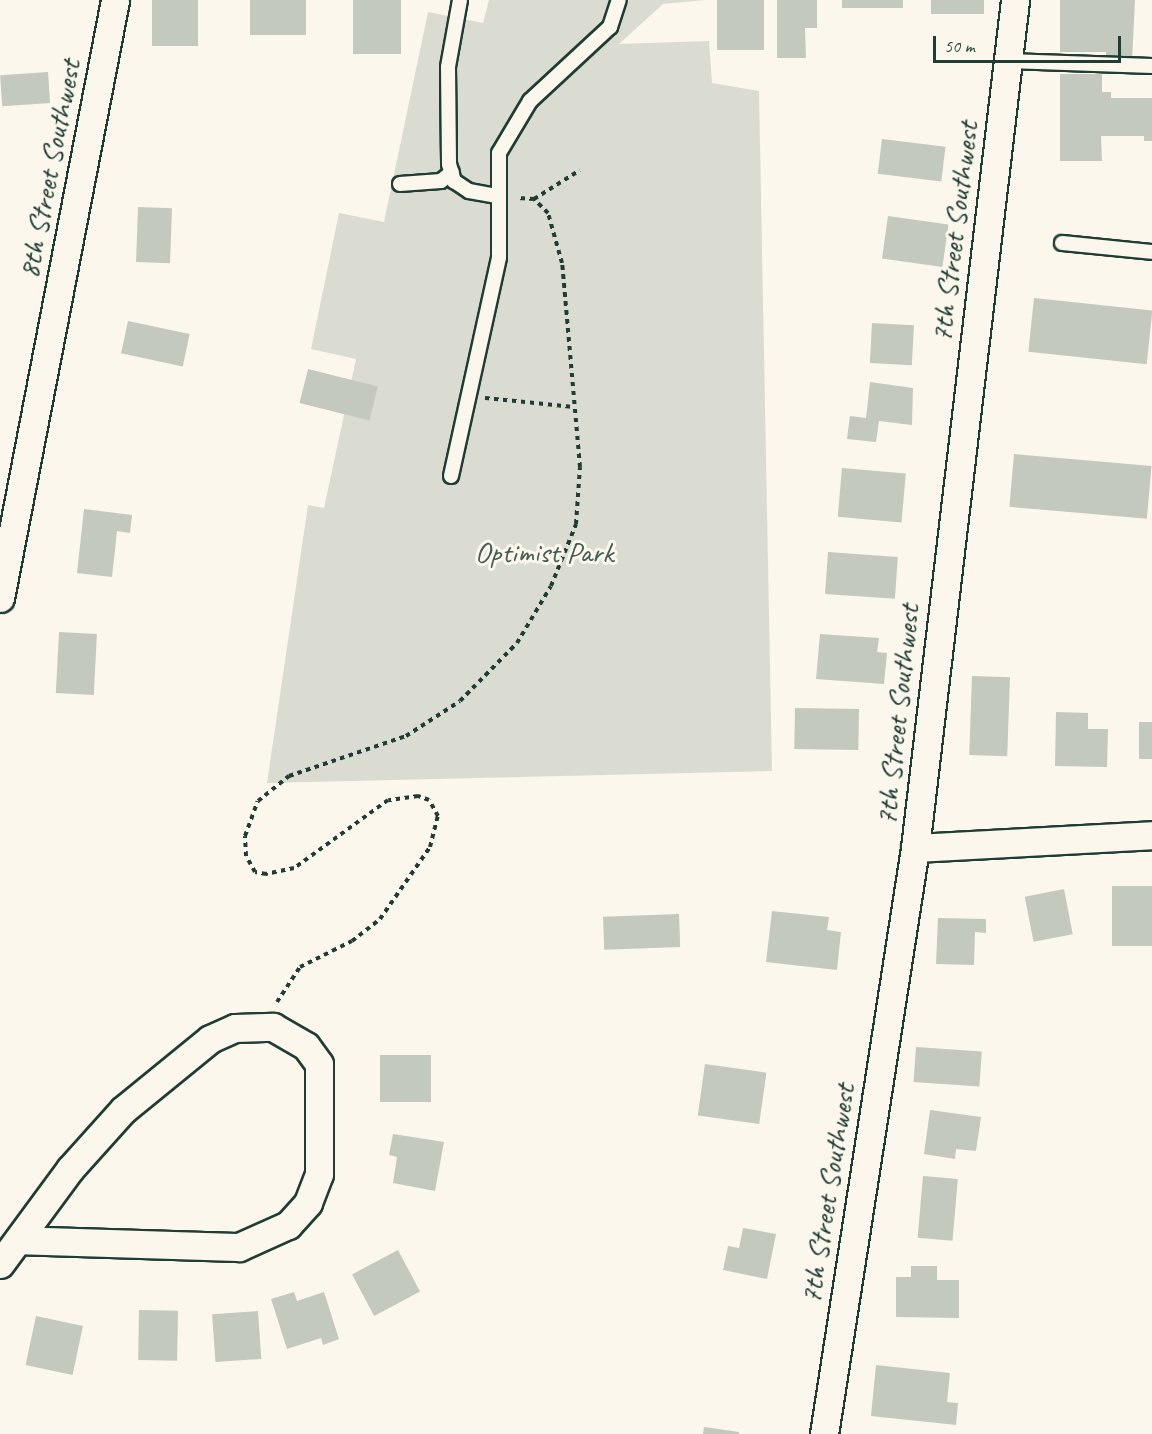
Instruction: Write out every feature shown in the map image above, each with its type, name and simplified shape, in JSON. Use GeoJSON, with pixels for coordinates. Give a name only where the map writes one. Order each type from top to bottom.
{"type":"FeatureCollection","features":[{"type":"Feature","properties":{"kind":"street","name":"8th Street Southwest"},"geometry":{"type":"LineString","coordinates":[[0,598],[115,0]]}},
{"type":"Feature","properties":{"kind":"street","name":"7th Street Southwest"},"geometry":{"type":"LineString","coordinates":[[824,1434],[915,848],[1015,0]]}},
{"type":"Feature","properties":{"kind":"street"},"geometry":{"type":"LineString","coordinates":[[915,848],[1152,835]]}},
{"type":"Feature","properties":{"kind":"street"},"geometry":{"type":"LineString","coordinates":[[0,1264],[108,1127],[187,1055],[235,1028],[273,1027],[306,1046],[319,1064],[323,1084],[319,1174],[308,1203],[288,1225],[230,1248],[19,1240]]}},
{"type":"Feature","properties":{"kind":"lane"},"geometry":{"type":"LineString","coordinates":[[460,0],[446,116],[452,172],[469,191],[498,196]]}},
{"type":"Feature","properties":{"kind":"lane"},"geometry":{"type":"LineString","coordinates":[[452,476],[499,257],[499,153],[530,100],[610,27],[619,0]]}},
{"type":"Feature","properties":{"kind":"lane"},"geometry":{"type":"LineString","coordinates":[[1008,61],[1152,66]]}},
{"type":"Feature","properties":{"kind":"lane"},"geometry":{"type":"LineString","coordinates":[[400,184],[441,181],[452,172]]}},
{"type":"Feature","properties":{"kind":"lane"},"geometry":{"type":"LineString","coordinates":[[1062,243],[1152,252]]}},
{"type":"Feature","properties":{"kind":"path"},"geometry":{"type":"LineString","coordinates":[[498,196],[534,199],[580,170]]}},
{"type":"Feature","properties":{"kind":"path"},"geometry":{"type":"LineString","coordinates":[[273,1027],[280,989],[289,976],[380,919],[430,847],[438,816],[429,800],[404,795],[363,814],[294,868],[266,874],[255,872],[246,856],[245,836],[258,801],[289,776],[435,721],[495,669],[517,643],[550,586],[576,524],[580,467],[556,232],[534,199]]}},
{"type":"Feature","properties":{"kind":"path"},"geometry":{"type":"LineString","coordinates":[[469,397],[574,407]]}},
{"type":"Feature","properties":{"kind":"green space","name":"Optimist Park"},"geometry":{"type":"Polygon","coordinates":[[[489,0],[705,0],[663,4],[619,44],[709,41],[712,83],[759,91],[772,771],[267,783],[308,505],[324,508],[356,359],[311,349],[339,213],[384,222],[428,12],[483,23],[489,0]]]}},
{"type":"Feature","properties":{"kind":"building"},"geometry":{"type":"Polygon","coordinates":[[[152,0],[198,0],[198,46],[152,46],[152,0]]]}},
{"type":"Feature","properties":{"kind":"building"},"geometry":{"type":"Polygon","coordinates":[[[250,0],[306,0],[306,35],[250,35],[250,0]]]}},
{"type":"Feature","properties":{"kind":"building"},"geometry":{"type":"Polygon","coordinates":[[[353,0],[401,0],[401,54],[353,54],[353,0]]]}},
{"type":"Feature","properties":{"kind":"building"},"geometry":{"type":"Polygon","coordinates":[[[717,0],[764,0],[764,50],[717,50],[717,0]]]}},
{"type":"Feature","properties":{"kind":"building"},"geometry":{"type":"Polygon","coordinates":[[[777,0],[817,0],[817,28],[805,28],[806,58],[777,58],[777,0]]]}},
{"type":"Feature","properties":{"kind":"building"},"geometry":{"type":"Polygon","coordinates":[[[842,0],[903,0],[903,8],[842,8],[842,0]]]}},
{"type":"Feature","properties":{"kind":"building"},"geometry":{"type":"Polygon","coordinates":[[[931,0],[984,0],[984,14],[931,14],[931,0]]]}},
{"type":"Feature","properties":{"kind":"building"},"geometry":{"type":"Polygon","coordinates":[[[1060,0],[1135,0],[1132,62],[1106,62],[1106,52],[1060,52],[1060,0]]]}},
{"type":"Feature","properties":{"kind":"building"},"geometry":{"type":"Polygon","coordinates":[[[48,72],[50,103],[2,106],[0,75],[48,72]]]}},
{"type":"Feature","properties":{"kind":"building"},"geometry":{"type":"Polygon","coordinates":[[[1060,74],[1102,74],[1102,92],[1111,92],[1111,98],[1152,98],[1152,141],[1144,141],[1144,136],[1101,136],[1102,161],[1060,161],[1060,74]]]}},
{"type":"Feature","properties":{"kind":"building"},"geometry":{"type":"Polygon","coordinates":[[[882,139],[946,147],[941,182],[878,174],[882,139]]]}},
{"type":"Feature","properties":{"kind":"building"},"geometry":{"type":"Polygon","coordinates":[[[138,207],[172,208],[170,263],[136,262],[138,207]]]}},
{"type":"Feature","properties":{"kind":"building"},"geometry":{"type":"Polygon","coordinates":[[[888,216],[948,224],[942,267],[882,259],[888,216]]]}},
{"type":"Feature","properties":{"kind":"building"},"geometry":{"type":"Polygon","coordinates":[[[1034,298],[1152,310],[1147,364],[1028,352],[1034,298]]]}},
{"type":"Feature","properties":{"kind":"building"},"geometry":{"type":"Polygon","coordinates":[[[128,321],[190,334],[183,366],[121,353],[128,321]]]}},
{"type":"Feature","properties":{"kind":"building"},"geometry":{"type":"Polygon","coordinates":[[[872,323],[914,325],[912,365],[870,363],[872,323]]]}},
{"type":"Feature","properties":{"kind":"building"},"geometry":{"type":"Polygon","coordinates":[[[308,369],[378,386],[369,420],[300,403],[308,369]]]}},
{"type":"Feature","properties":{"kind":"building"},"geometry":{"type":"Polygon","coordinates":[[[870,382],[913,388],[912,425],[879,421],[876,442],[847,439],[850,416],[866,418],[870,382]]]}},
{"type":"Feature","properties":{"kind":"building"},"geometry":{"type":"Polygon","coordinates":[[[1014,454],[1151,466],[1147,519],[1009,507],[1014,454]]]}},
{"type":"Feature","properties":{"kind":"building"},"geometry":{"type":"Polygon","coordinates":[[[842,468],[906,474],[901,522],[838,517],[842,468]]]}},
{"type":"Feature","properties":{"kind":"building"},"geometry":{"type":"Polygon","coordinates":[[[84,509],[132,515],[130,533],[117,531],[112,577],[77,573],[84,509]]]}},
{"type":"Feature","properties":{"kind":"building"},"geometry":{"type":"Polygon","coordinates":[[[828,552],[898,557],[895,599],[825,594],[828,552]]]}},
{"type":"Feature","properties":{"kind":"building"},"geometry":{"type":"Polygon","coordinates":[[[59,632],[97,634],[94,695],[56,693],[59,632]]]}},
{"type":"Feature","properties":{"kind":"building"},"geometry":{"type":"Polygon","coordinates":[[[820,634],[879,638],[877,652],[887,653],[884,684],[816,679],[820,634]]]}},
{"type":"Feature","properties":{"kind":"building"},"geometry":{"type":"Polygon","coordinates":[[[972,676],[1010,677],[1007,756],[969,755],[972,676]]]}},
{"type":"Feature","properties":{"kind":"building"},"geometry":{"type":"Polygon","coordinates":[[[795,708],[859,709],[858,750],[794,749],[795,708]]]}},
{"type":"Feature","properties":{"kind":"building"},"geometry":{"type":"Polygon","coordinates":[[[1056,712],[1088,713],[1088,729],[1108,729],[1107,767],[1055,766],[1056,712]]]}},
{"type":"Feature","properties":{"kind":"building"},"geometry":{"type":"Polygon","coordinates":[[[1139,722],[1152,722],[1152,759],[1139,759],[1139,722]]]}},
{"type":"Feature","properties":{"kind":"building"},"geometry":{"type":"Polygon","coordinates":[[[1112,886],[1152,886],[1152,946],[1112,946],[1112,886]]]}},
{"type":"Feature","properties":{"kind":"building"},"geometry":{"type":"Polygon","coordinates":[[[1064,889],[1073,934],[1034,942],[1025,897],[1064,889]]]}},
{"type":"Feature","properties":{"kind":"building"},"geometry":{"type":"Polygon","coordinates":[[[772,911],[829,917],[827,930],[841,932],[837,970],[766,962],[772,911]]]}},
{"type":"Feature","properties":{"kind":"building"},"geometry":{"type":"Polygon","coordinates":[[[679,914],[680,947],[604,950],[603,917],[679,914]]]}},
{"type":"Feature","properties":{"kind":"building"},"geometry":{"type":"Polygon","coordinates":[[[938,918],[986,919],[986,933],[975,932],[974,965],[936,964],[938,918]]]}},
{"type":"Feature","properties":{"kind":"building"},"geometry":{"type":"Polygon","coordinates":[[[916,1047],[982,1052],[979,1087],[914,1082],[916,1047]]]}},
{"type":"Feature","properties":{"kind":"building"},"geometry":{"type":"Polygon","coordinates":[[[380,1055],[431,1055],[431,1102],[380,1102],[380,1055]]]}},
{"type":"Feature","properties":{"kind":"building"},"geometry":{"type":"Polygon","coordinates":[[[705,1064],[766,1073],[759,1124],[698,1115],[705,1064]]]}},
{"type":"Feature","properties":{"kind":"building"},"geometry":{"type":"Polygon","coordinates":[[[930,1110],[981,1117],[976,1151],[956,1149],[955,1159],[924,1154],[930,1110]]]}},
{"type":"Feature","properties":{"kind":"building"},"geometry":{"type":"Polygon","coordinates":[[[393,1134],[444,1142],[435,1191],[393,1183],[397,1157],[389,1155],[393,1134]]]}},
{"type":"Feature","properties":{"kind":"building"},"geometry":{"type":"Polygon","coordinates":[[[923,1176],[958,1179],[952,1241],[918,1238],[923,1176]]]}},
{"type":"Feature","properties":{"kind":"building"},"geometry":{"type":"Polygon","coordinates":[[[743,1228],[776,1234],[767,1279],[723,1270],[728,1246],[739,1248],[743,1228]]]}},
{"type":"Feature","properties":{"kind":"building"},"geometry":{"type":"Polygon","coordinates":[[[398,1250],[420,1291],[374,1316],[352,1274],[398,1250]]]}},
{"type":"Feature","properties":{"kind":"building"},"geometry":{"type":"Polygon","coordinates":[[[911,1266],[937,1266],[937,1280],[959,1280],[959,1318],[896,1317],[896,1277],[911,1277],[911,1266]]]}},
{"type":"Feature","properties":{"kind":"building"},"geometry":{"type":"Polygon","coordinates":[[[294,1292],[297,1301],[324,1292],[339,1339],[323,1345],[321,1338],[287,1349],[271,1299],[294,1292]]]}},
{"type":"Feature","properties":{"kind":"building"},"geometry":{"type":"Polygon","coordinates":[[[139,1310],[178,1311],[177,1361],[138,1360],[139,1310]]]}},
{"type":"Feature","properties":{"kind":"building"},"geometry":{"type":"Polygon","coordinates":[[[258,1311],[261,1359],[215,1362],[212,1314],[258,1311]]]}},
{"type":"Feature","properties":{"kind":"building"},"geometry":{"type":"Polygon","coordinates":[[[36,1316],[83,1326],[73,1375],[26,1365],[36,1316]]]}},
{"type":"Feature","properties":{"kind":"building"},"geometry":{"type":"Polygon","coordinates":[[[876,1365],[950,1373],[947,1402],[958,1403],[956,1425],[871,1416],[876,1365]]]}},
{"type":"Feature","properties":{"kind":"building"},"geometry":{"type":"Polygon","coordinates":[[[704,1427],[739,1432],[739,1434],[703,1434],[704,1427]]]}}]}
